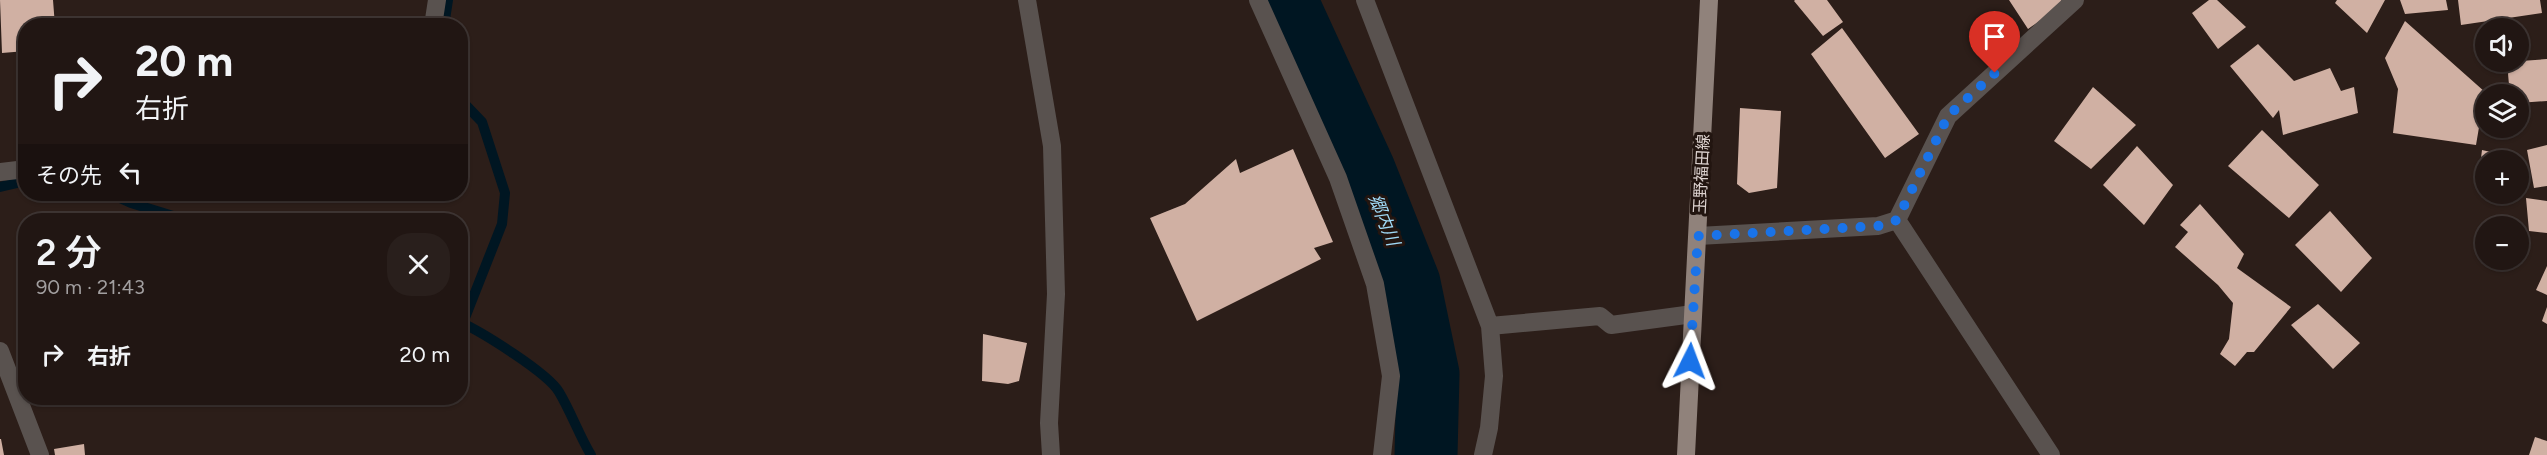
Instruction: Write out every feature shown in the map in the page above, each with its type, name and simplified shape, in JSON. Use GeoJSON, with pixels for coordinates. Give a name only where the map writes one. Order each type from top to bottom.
{"type":"FeatureCollection","features":[{"type":"Feature","properties":{"kind":"main road","name":"玉野福田線"},"geometry":{"type":"LineString","coordinates":[[1686,455],[1709,0]]}},
{"type":"Feature","properties":{"kind":"street"},"geometry":{"type":"LineString","coordinates":[[434,18],[437,0]]}},
{"type":"Feature","properties":{"kind":"street"},"geometry":{"type":"LineString","coordinates":[[1027,0],[1052,146],[1056,294],[1049,423],[1051,455]]}},
{"type":"Feature","properties":{"kind":"street"},"geometry":{"type":"LineString","coordinates":[[1258,0],[1338,178],[1376,284],[1391,376],[1382,455]]}},
{"type":"Feature","properties":{"kind":"street"},"geometry":{"type":"LineString","coordinates":[[1365,0],[1490,326],[1494,376],[1489,428],[1483,455]]}},
{"type":"Feature","properties":{"kind":"street"},"geometry":{"type":"LineString","coordinates":[[1698,236],[1878,226],[1897,220],[1948,116],[2075,0]]}},
{"type":"Feature","properties":{"kind":"street"},"geometry":{"type":"LineString","coordinates":[[0,172],[18,170]]}},
{"type":"Feature","properties":{"kind":"street"},"geometry":{"type":"LineString","coordinates":[[1897,220],[2051,455]]}},
{"type":"Feature","properties":{"kind":"street"},"geometry":{"type":"LineString","coordinates":[[1490,326],[1600,316],[1611,325],[1692,314]]}},
{"type":"Feature","properties":{"kind":"street"},"geometry":{"type":"LineString","coordinates":[[0,351],[18,398]]}},
{"type":"Feature","properties":{"kind":"street"},"geometry":{"type":"LineString","coordinates":[[21,405],[40,455]]}},
{"type":"Feature","properties":{"kind":"building"},"geometry":{"type":"Polygon","coordinates":[[[0,0],[53,0],[54,18],[18,18],[18,52],[2,53],[0,0]]]}},
{"type":"Feature","properties":{"kind":"building"},"geometry":{"type":"Polygon","coordinates":[[[1795,0],[1827,0],[1843,22],[1823,36],[1795,0]]]}},
{"type":"Feature","properties":{"kind":"building"},"geometry":{"type":"Polygon","coordinates":[[[2009,0],[2061,0],[2064,4],[2028,29],[2009,0]]]}},
{"type":"Feature","properties":{"kind":"building"},"geometry":{"type":"Polygon","coordinates":[[[2209,0],[2217,0],[2246,27],[2218,49],[2192,13],[2209,0]]]}},
{"type":"Feature","properties":{"kind":"building"},"geometry":{"type":"Polygon","coordinates":[[[2337,0],[2385,0],[2367,33],[2335,3],[2337,0]]]}},
{"type":"Feature","properties":{"kind":"building"},"geometry":{"type":"Polygon","coordinates":[[[2400,0],[2446,0],[2448,10],[2405,14],[2400,0]]]}},
{"type":"Feature","properties":{"kind":"building"},"geometry":{"type":"Polygon","coordinates":[[[2458,0],[2540,0],[2542,13],[2508,18],[2475,18],[2475,23],[2461,25],[2458,0]]]}},
{"type":"Feature","properties":{"kind":"building"},"geometry":{"type":"Polygon","coordinates":[[[2405,21],[2476,84],[2476,145],[2393,133],[2398,89],[2385,58],[2405,21]]]}},
{"type":"Feature","properties":{"kind":"building"},"geometry":{"type":"Polygon","coordinates":[[[1842,28],[1919,134],[1885,158],[1811,54],[1842,28]]]}},
{"type":"Feature","properties":{"kind":"building"},"geometry":{"type":"Polygon","coordinates":[[[2258,44],[2294,81],[2330,68],[2341,91],[2354,87],[2358,113],[2283,135],[2279,110],[2273,118],[2230,66],[2258,44]]]}},
{"type":"Feature","properties":{"kind":"building"},"geometry":{"type":"Polygon","coordinates":[[[2547,59],[2547,101],[2529,102],[2529,84],[2509,84],[2508,72],[2529,72],[2529,60],[2547,59]]]}},
{"type":"Feature","properties":{"kind":"building"},"geometry":{"type":"Polygon","coordinates":[[[2093,87],[2136,125],[2091,169],[2054,141],[2093,87]]]}},
{"type":"Feature","properties":{"kind":"building"},"geometry":{"type":"Polygon","coordinates":[[[1740,108],[1781,111],[1777,188],[1749,193],[1737,184],[1740,108]]]}},
{"type":"Feature","properties":{"kind":"building"},"geometry":{"type":"Polygon","coordinates":[[[2262,130],[2319,185],[2289,218],[2228,166],[2262,130]]]}},
{"type":"Feature","properties":{"kind":"building"},"geometry":{"type":"Polygon","coordinates":[[[2547,145],[2547,186],[2534,188],[2529,150],[2527,150],[2547,145]]]}},
{"type":"Feature","properties":{"kind":"building"},"geometry":{"type":"Polygon","coordinates":[[[2137,146],[2173,185],[2144,225],[2103,185],[2137,146]]]}},
{"type":"Feature","properties":{"kind":"building"},"geometry":{"type":"Polygon","coordinates":[[[1293,149],[1333,242],[1314,248],[1321,259],[1197,321],[1150,218],[1185,204],[1236,159],[1240,173],[1293,149]]]}},
{"type":"Feature","properties":{"kind":"building"},"geometry":{"type":"Polygon","coordinates":[[[2529,198],[2547,201],[2547,233],[2529,231],[2527,204],[2529,204],[2529,198]]]}},
{"type":"Feature","properties":{"kind":"building"},"geometry":{"type":"Polygon","coordinates":[[[2200,204],[2244,254],[2237,268],[2291,307],[2254,352],[2247,352],[2235,366],[2220,354],[2229,339],[2233,303],[2218,285],[2175,247],[2188,232],[2180,225],[2200,204]]]}},
{"type":"Feature","properties":{"kind":"building"},"geometry":{"type":"Polygon","coordinates":[[[2330,211],[2372,258],[2341,292],[2295,245],[2330,211]]]}},
{"type":"Feature","properties":{"kind":"building"},"geometry":{"type":"Polygon","coordinates":[[[2547,266],[2547,295],[2536,290],[2547,266]]]}},
{"type":"Feature","properties":{"kind":"building"},"geometry":{"type":"Polygon","coordinates":[[[2318,304],[2360,343],[2333,369],[2291,325],[2318,304]]]}},
{"type":"Feature","properties":{"kind":"building"},"geometry":{"type":"Polygon","coordinates":[[[2547,307],[2547,324],[2542,321],[2547,307]]]}},
{"type":"Feature","properties":{"kind":"building"},"geometry":{"type":"Polygon","coordinates":[[[983,334],[1027,343],[1019,381],[1008,384],[982,381],[983,334]]]}},
{"type":"Feature","properties":{"kind":"building"},"geometry":{"type":"Polygon","coordinates":[[[2535,437],[2547,441],[2547,455],[2529,455],[2535,437]]]}},
{"type":"Feature","properties":{"kind":"building"},"geometry":{"type":"Polygon","coordinates":[[[1,439],[4,455],[0,455],[1,439]]]}},
{"type":"Feature","properties":{"kind":"building"},"geometry":{"type":"Polygon","coordinates":[[[84,444],[85,455],[55,455],[54,449],[84,444]]]}},
{"type":"Feature","properties":{"kind":"waterway"},"geometry":{"type":"LineString","coordinates":[[445,18],[448,0]]}},
{"type":"Feature","properties":{"kind":"waterway","name":"郷内川"},"geometry":{"type":"LineString","coordinates":[[1286,0],[1364,170],[1409,283],[1428,374],[1426,455]]}},
{"type":"Feature","properties":{"kind":"waterway"},"geometry":{"type":"LineString","coordinates":[[468,107],[482,122],[505,193],[502,224],[468,310]]}},
{"type":"Feature","properties":{"kind":"waterway"},"geometry":{"type":"LineString","coordinates":[[0,187],[18,183]]}},
{"type":"Feature","properties":{"kind":"waterway"},"geometry":{"type":"LineString","coordinates":[[127,201],[163,213]]}},
{"type":"Feature","properties":{"kind":"waterway"},"geometry":{"type":"LineString","coordinates":[[468,326],[514,354],[552,384],[559,392],[591,455]]}},
{"type":"Feature","properties":{"kind":"route"},"geometry":{"type":"LineString","coordinates":[[1690,361],[1698,236],[1878,226],[1897,220],[1948,116],[1995,73]]}}]}
